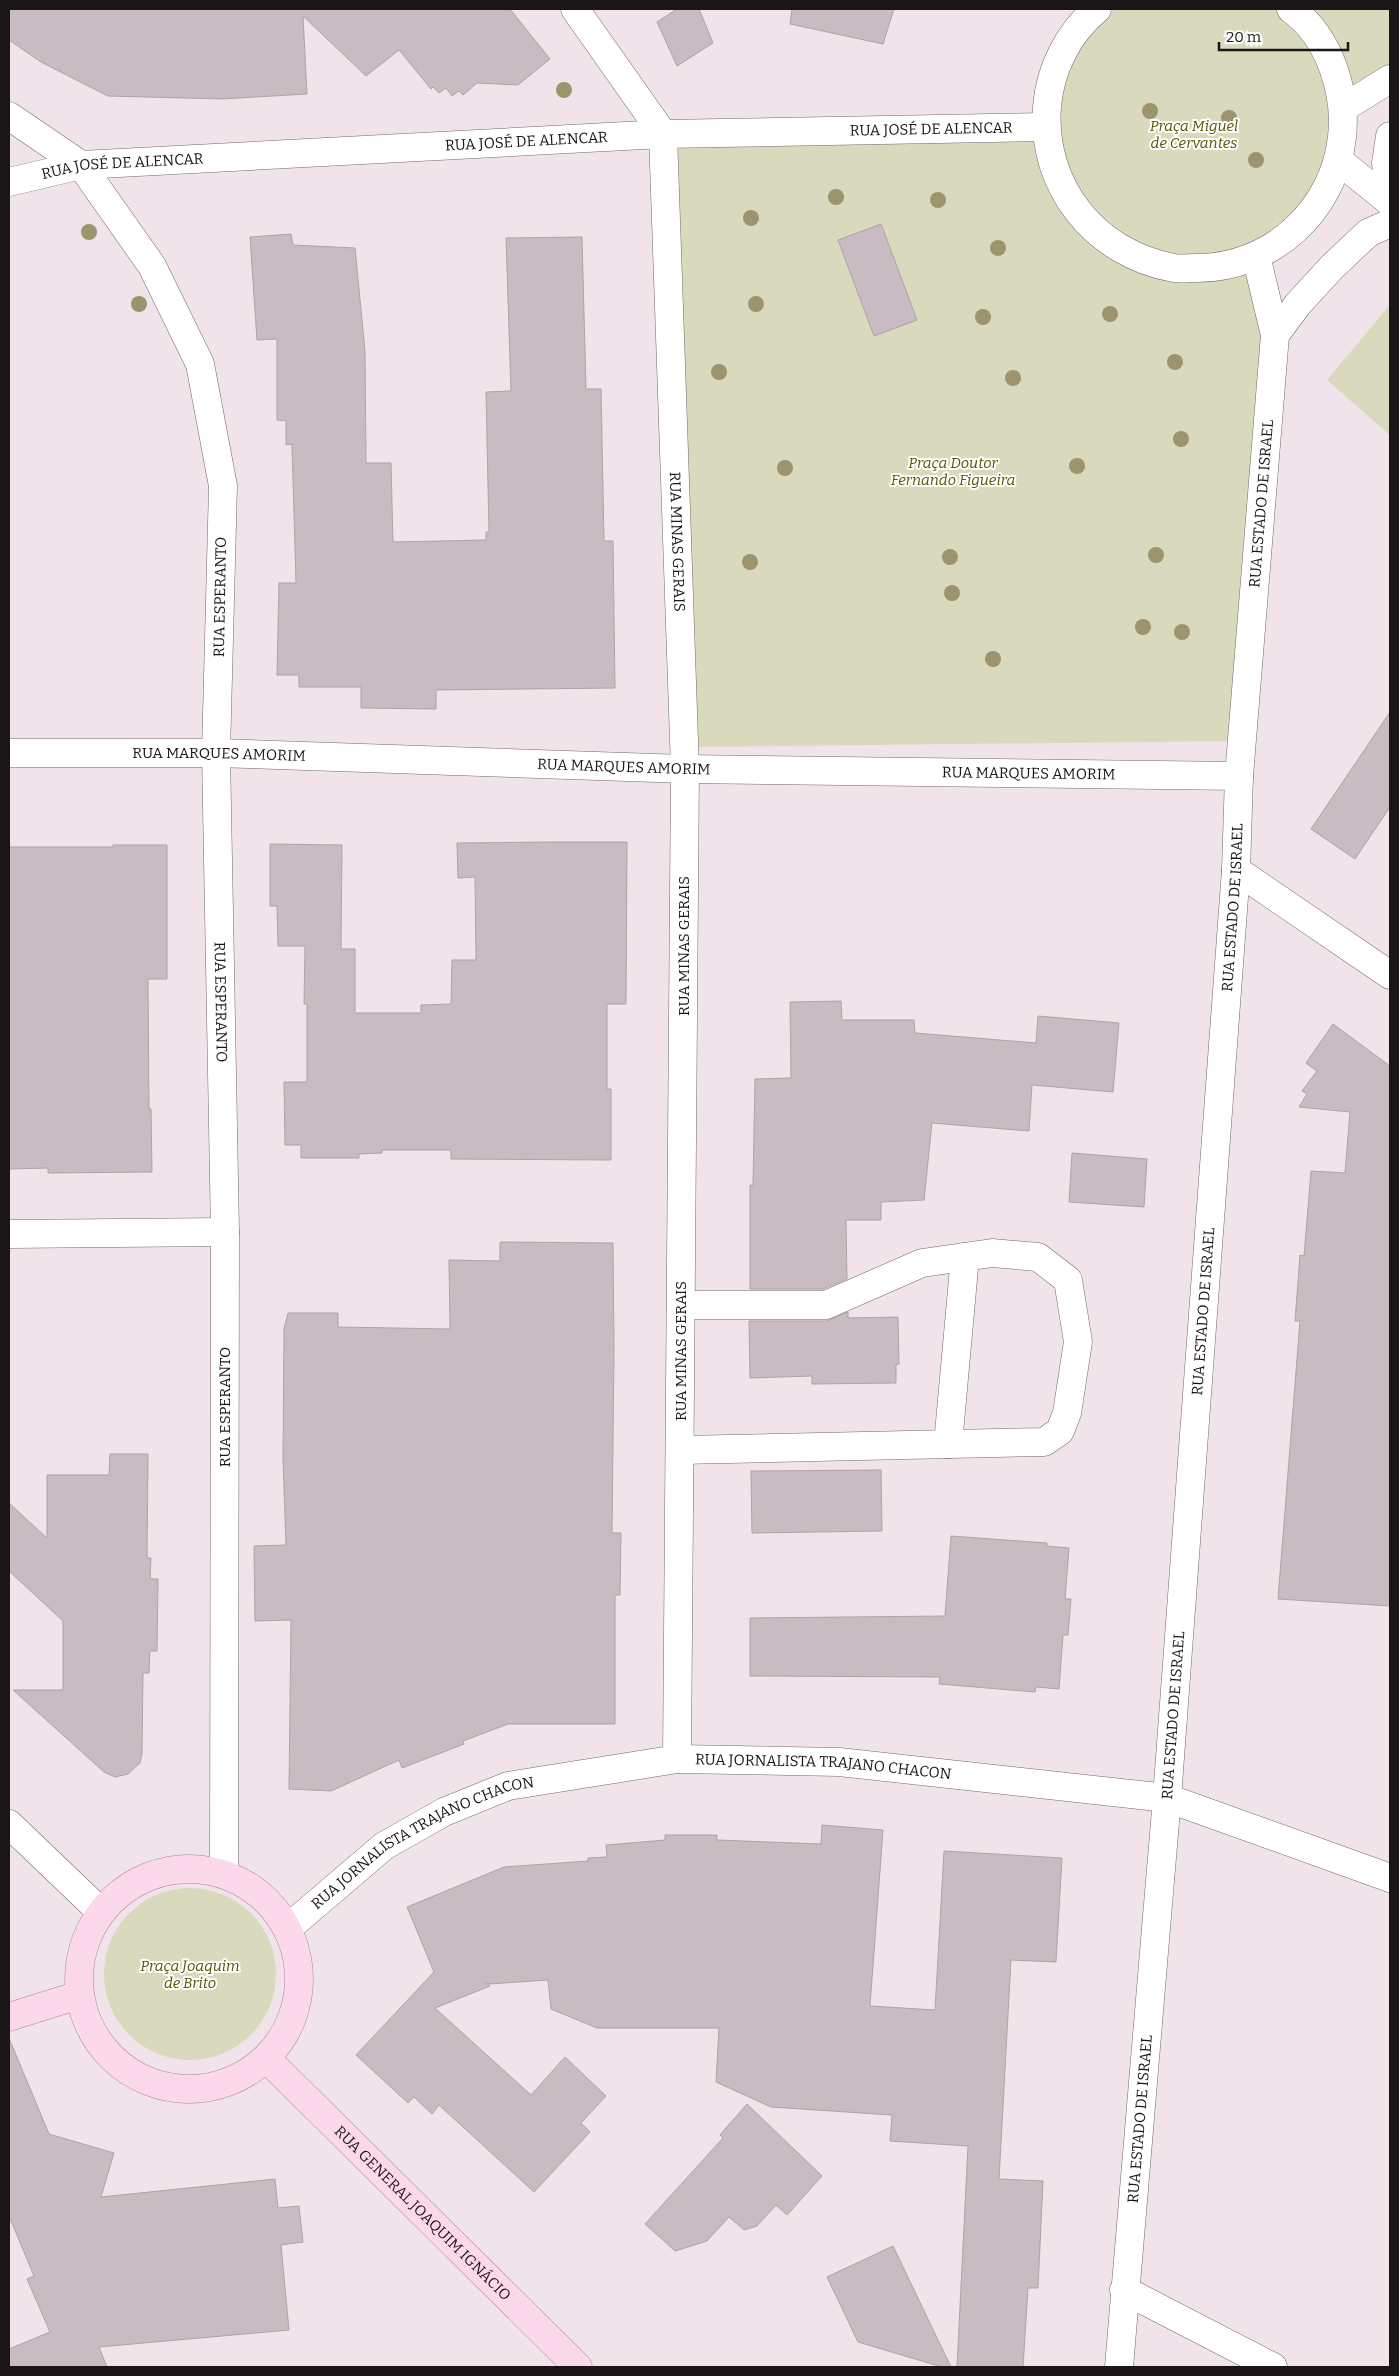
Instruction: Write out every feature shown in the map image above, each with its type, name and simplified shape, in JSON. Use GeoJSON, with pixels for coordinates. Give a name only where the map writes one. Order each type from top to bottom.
{"type":"FeatureCollection","features":[{"type":"Feature","properties":{"kind":"main road"},"geometry":{"type":"LineString","coordinates":[[197,1868],[224,1874],[250,1886],[271,1905],[288,1928],[299,1961],[298,1997],[288,2030],[267,2059],[238,2078],[205,2088],[170,2088],[138,2077],[109,2056],[90,2028],[79,1995],[79,1965],[81,1956],[86,1937],[101,1912],[120,1892],[143,1877],[169,1870],[197,1868]]}},
{"type":"Feature","properties":{"kind":"main road"},"geometry":{"type":"LineString","coordinates":[[9,2017],[79,1995]]}},
{"type":"Feature","properties":{"kind":"main road","name":"RUA GENERAL JOAQUIM IGNÁCIO"},"geometry":{"type":"LineString","coordinates":[[267,2059],[578,2367]]}},
{"type":"Feature","properties":{"kind":"street"},"geometry":{"type":"LineString","coordinates":[[575,9],[663,134]]}},
{"type":"Feature","properties":{"kind":"street"},"geometry":{"type":"LineString","coordinates":[[1097,9],[1085,19],[1062,51],[1048,88],[1046,127],[1053,168],[1072,204],[1099,235],[1135,256],[1175,268],[1216,268],[1256,256],[1284,240],[1308,217],[1326,190],[1338,160],[1344,125],[1343,108],[1336,73],[1319,40],[1291,9]]}},
{"type":"Feature","properties":{"kind":"street"},"geometry":{"type":"LineString","coordinates":[[1343,108],[1390,79]]}},
{"type":"Feature","properties":{"kind":"street"},"geometry":{"type":"LineString","coordinates":[[9,116],[81,165]]}},
{"type":"Feature","properties":{"kind":"street","name":"RUA JOSÉ DE ALENCAR"},"geometry":{"type":"LineString","coordinates":[[9,182],[81,165],[663,134],[1046,127]]}},
{"type":"Feature","properties":{"kind":"street","name":"RUA MINAS GERAIS"},"geometry":{"type":"LineString","coordinates":[[663,134],[685,769],[677,1759]]}},
{"type":"Feature","properties":{"kind":"street"},"geometry":{"type":"LineString","coordinates":[[1390,136],[1386,163],[1390,202]]}},
{"type":"Feature","properties":{"kind":"street"},"geometry":{"type":"LineString","coordinates":[[1338,160],[1390,202]]}},
{"type":"Feature","properties":{"kind":"street","name":"RUA ESPERANTO"},"geometry":{"type":"LineString","coordinates":[[81,165],[152,266],[200,364],[223,486],[216,753],[225,1232],[224,1874]]}},
{"type":"Feature","properties":{"kind":"street"},"geometry":{"type":"LineString","coordinates":[[1275,335],[1298,304],[1332,267],[1368,233],[1390,223]]}},
{"type":"Feature","properties":{"kind":"street","name":"RUA ESTADO DE ISRAEL"},"geometry":{"type":"LineString","coordinates":[[1118,2367],[1167,1798],[1236,870],[1239,776],[1275,335],[1256,256]]}},
{"type":"Feature","properties":{"kind":"street","name":"RUA MARQUES AMORIM"},"geometry":{"type":"LineString","coordinates":[[9,753],[216,753],[685,769],[1239,776]]}},
{"type":"Feature","properties":{"kind":"street"},"geometry":{"type":"LineString","coordinates":[[1236,870],[1390,975]]}},
{"type":"Feature","properties":{"kind":"street"},"geometry":{"type":"LineString","coordinates":[[9,1234],[225,1232]]}},
{"type":"Feature","properties":{"kind":"street"},"geometry":{"type":"LineString","coordinates":[[680,1450],[1044,1442],[1060,1431],[1067,1412],[1078,1342],[1068,1280],[1038,1257],[992,1253],[922,1263],[826,1305],[681,1305]]}},
{"type":"Feature","properties":{"kind":"street"},"geometry":{"type":"LineString","coordinates":[[948,1444],[965,1257]]}},
{"type":"Feature","properties":{"kind":"street","name":"RUA JORNALISTA TRAJANO CHACON"},"geometry":{"type":"LineString","coordinates":[[288,1928],[384,1846],[444,1812],[508,1786],[677,1759],[839,1762],[1167,1798],[1390,1878]]}},
{"type":"Feature","properties":{"kind":"street"},"geometry":{"type":"LineString","coordinates":[[9,1824],[101,1912]]}},
{"type":"Feature","properties":{"kind":"street"},"geometry":{"type":"LineString","coordinates":[[1124,2290],[1273,2367]]}},
{"type":"Feature","properties":{"kind":"green space","name":"Praça Miguel de Cervantes"},"geometry":{"type":"Polygon","coordinates":[[[1106,9],[1277,9],[1292,18],[1323,63],[1337,109],[1324,180],[1282,233],[1253,248],[1173,259],[1126,246],[1064,180],[1055,84],[1106,9]]]}},
{"type":"Feature","properties":{"kind":"green space"},"geometry":{"type":"Polygon","coordinates":[[[1305,9],[1390,9],[1390,70],[1349,95],[1305,9]]]}},
{"type":"Feature","properties":{"kind":"green space","name":"Praça Doutor Fernando Figueira"},"geometry":{"type":"Polygon","coordinates":[[[1039,133],[1121,257],[1251,265],[1266,321],[1233,741],[689,747],[670,142],[1039,133]]]}},
{"type":"Feature","properties":{"kind":"green space"},"geometry":{"type":"Polygon","coordinates":[[[1390,305],[1390,435],[1327,380],[1390,305]]]}},
{"type":"Feature","properties":{"kind":"green space","name":"Praça Joaquim de Brito"},"geometry":{"type":"Polygon","coordinates":[[[182,1888],[198,1888],[223,1894],[231,1898],[245,1907],[257,1919],[270,1941],[276,1974],[270,2007],[257,2029],[245,2041],[223,2054],[198,2060],[182,2060],[157,2054],[149,2050],[135,2041],[123,2029],[110,2007],[104,1982],[104,1966],[110,1941],[114,1933],[123,1919],[135,1907],[157,1894],[182,1888]]]}},
{"type":"Feature","properties":{"kind":"building"},"geometry":{"type":"Polygon","coordinates":[[[9,9],[510,9],[550,59],[518,85],[477,83],[463,95],[459,91],[452,96],[446,88],[439,93],[433,87],[431,89],[399,50],[366,76],[303,16],[307,94],[222,99],[108,96],[41,62],[9,40],[9,9]]]}},
{"type":"Feature","properties":{"kind":"building"},"geometry":{"type":"Polygon","coordinates":[[[677,9],[699,9],[713,43],[677,66],[657,22],[677,9]]]}},
{"type":"Feature","properties":{"kind":"building"},"geometry":{"type":"Polygon","coordinates":[[[792,9],[894,9],[883,44],[790,24],[792,9]]]}},
{"type":"Feature","properties":{"kind":"building"},"geometry":{"type":"Polygon","coordinates":[[[881,224],[917,320],[874,336],[838,240],[881,224]]]}},
{"type":"Feature","properties":{"kind":"building"},"geometry":{"type":"Polygon","coordinates":[[[291,234],[293,245],[355,248],[365,351],[366,463],[391,463],[393,542],[486,540],[486,532],[489,532],[486,392],[511,391],[506,238],[582,237],[586,389],[601,389],[604,541],[613,541],[615,688],[436,690],[436,709],[361,708],[361,687],[299,687],[299,675],[277,675],[279,583],[296,583],[292,444],[286,445],[286,421],[277,420],[277,339],[257,340],[250,237],[291,234]]]}},
{"type":"Feature","properties":{"kind":"building"},"geometry":{"type":"Polygon","coordinates":[[[1390,712],[1390,807],[1355,859],[1311,829],[1390,712]]]}},
{"type":"Feature","properties":{"kind":"building"},"geometry":{"type":"Polygon","coordinates":[[[627,842],[626,1004],[607,1004],[607,1089],[611,1089],[611,1160],[451,1159],[451,1150],[382,1150],[382,1153],[359,1154],[359,1158],[301,1158],[301,1145],[285,1145],[284,1082],[307,1082],[307,1004],[304,1004],[305,946],[278,946],[277,906],[270,906],[270,844],[342,845],[341,949],[355,949],[355,1013],[421,1013],[421,1005],[451,1004],[452,960],[476,960],[475,877],[458,878],[457,843],[627,842]]]}},
{"type":"Feature","properties":{"kind":"building"},"geometry":{"type":"Polygon","coordinates":[[[113,845],[167,845],[167,979],[148,979],[149,1109],[151,1109],[152,1172],[48,1173],[48,1168],[9,1169],[9,847],[113,847],[113,845]]]}},
{"type":"Feature","properties":{"kind":"building"},"geometry":{"type":"Polygon","coordinates":[[[841,1001],[842,1020],[914,1020],[915,1033],[1036,1043],[1038,1016],[1119,1023],[1113,1092],[1032,1085],[1029,1131],[932,1123],[924,1200],[881,1202],[881,1220],[846,1220],[847,1279],[823,1289],[750,1289],[750,1185],[753,1185],[755,1079],[791,1078],[790,1002],[841,1001]]]}},
{"type":"Feature","properties":{"kind":"building"},"geometry":{"type":"Polygon","coordinates":[[[1333,1024],[1390,1066],[1390,1606],[1278,1599],[1300,1321],[1295,1321],[1300,1255],[1304,1256],[1311,1171],[1345,1173],[1350,1112],[1299,1107],[1307,1094],[1302,1091],[1317,1071],[1306,1063],[1333,1024]]]}},
{"type":"Feature","properties":{"kind":"building"},"geometry":{"type":"Polygon","coordinates":[[[1072,1153],[1147,1159],[1144,1207],[1069,1202],[1072,1153]]]}},
{"type":"Feature","properties":{"kind":"building"},"geometry":{"type":"Polygon","coordinates":[[[500,1242],[613,1243],[612,1533],[621,1533],[620,1595],[615,1595],[615,1724],[508,1724],[463,1741],[464,1744],[402,1768],[399,1760],[331,1791],[289,1789],[291,1620],[255,1621],[254,1546],[286,1545],[283,1459],[284,1329],[288,1313],[338,1313],[338,1327],[450,1329],[449,1260],[500,1261],[500,1242]]]}},
{"type":"Feature","properties":{"kind":"building"},"geometry":{"type":"Polygon","coordinates":[[[848,1312],[848,1318],[898,1317],[899,1364],[896,1365],[896,1383],[812,1384],[812,1376],[750,1378],[749,1321],[826,1321],[848,1312]]]}},
{"type":"Feature","properties":{"kind":"building"},"geometry":{"type":"Polygon","coordinates":[[[110,1454],[148,1454],[147,1558],[151,1558],[150,1579],[158,1579],[157,1651],[150,1651],[149,1673],[143,1673],[142,1754],[140,1763],[128,1774],[115,1777],[104,1772],[13,1690],[63,1690],[63,1621],[9,1571],[9,1503],[47,1538],[47,1475],[109,1475],[110,1454]]]}},
{"type":"Feature","properties":{"kind":"building"},"geometry":{"type":"Polygon","coordinates":[[[881,1470],[882,1531],[752,1533],[751,1471],[881,1470]]]}},
{"type":"Feature","properties":{"kind":"building"},"geometry":{"type":"Polygon","coordinates":[[[951,1536],[1047,1543],[1047,1546],[1069,1548],[1065,1599],[1071,1599],[1068,1635],[1063,1635],[1059,1689],[1036,1687],[1035,1692],[939,1684],[940,1677],[750,1676],[750,1618],[945,1616],[951,1536]]]}},
{"type":"Feature","properties":{"kind":"building"},"geometry":{"type":"Polygon","coordinates":[[[822,1825],[883,1830],[870,2006],[935,2010],[944,1851],[1062,1858],[1056,1962],[1011,1960],[999,2179],[1043,2181],[1038,2288],[1028,2288],[1023,2367],[957,2367],[968,2146],[890,2141],[892,2115],[771,2107],[716,2082],[719,2028],[597,2028],[551,2009],[548,1980],[490,1984],[485,1982],[490,1986],[435,2008],[531,2095],[565,2057],[606,2096],[581,2123],[590,2132],[534,2192],[439,2105],[432,2114],[414,2097],[408,2103],[356,2055],[434,1972],[407,1907],[504,1867],[588,1861],[588,1858],[607,1857],[606,1845],[665,1840],[665,1835],[717,1835],[717,1840],[821,1844],[822,1825]]]}},
{"type":"Feature","properties":{"kind":"building"},"geometry":{"type":"Polygon","coordinates":[[[9,2038],[49,2134],[114,2153],[101,2197],[275,2179],[278,2208],[299,2206],[303,2242],[281,2245],[289,2330],[99,2347],[107,2367],[9,2367],[9,2349],[50,2332],[27,2279],[34,2276],[9,2216],[9,2038]]]}},
{"type":"Feature","properties":{"kind":"building"},"geometry":{"type":"Polygon","coordinates":[[[747,2104],[822,2176],[787,2215],[776,2205],[757,2226],[744,2230],[729,2217],[707,2241],[675,2251],[645,2224],[723,2138],[720,2135],[747,2104]]]}},
{"type":"Feature","properties":{"kind":"building"},"geometry":{"type":"Polygon","coordinates":[[[893,2246],[951,2367],[942,2367],[858,2342],[827,2277],[893,2246]]]}}]}
